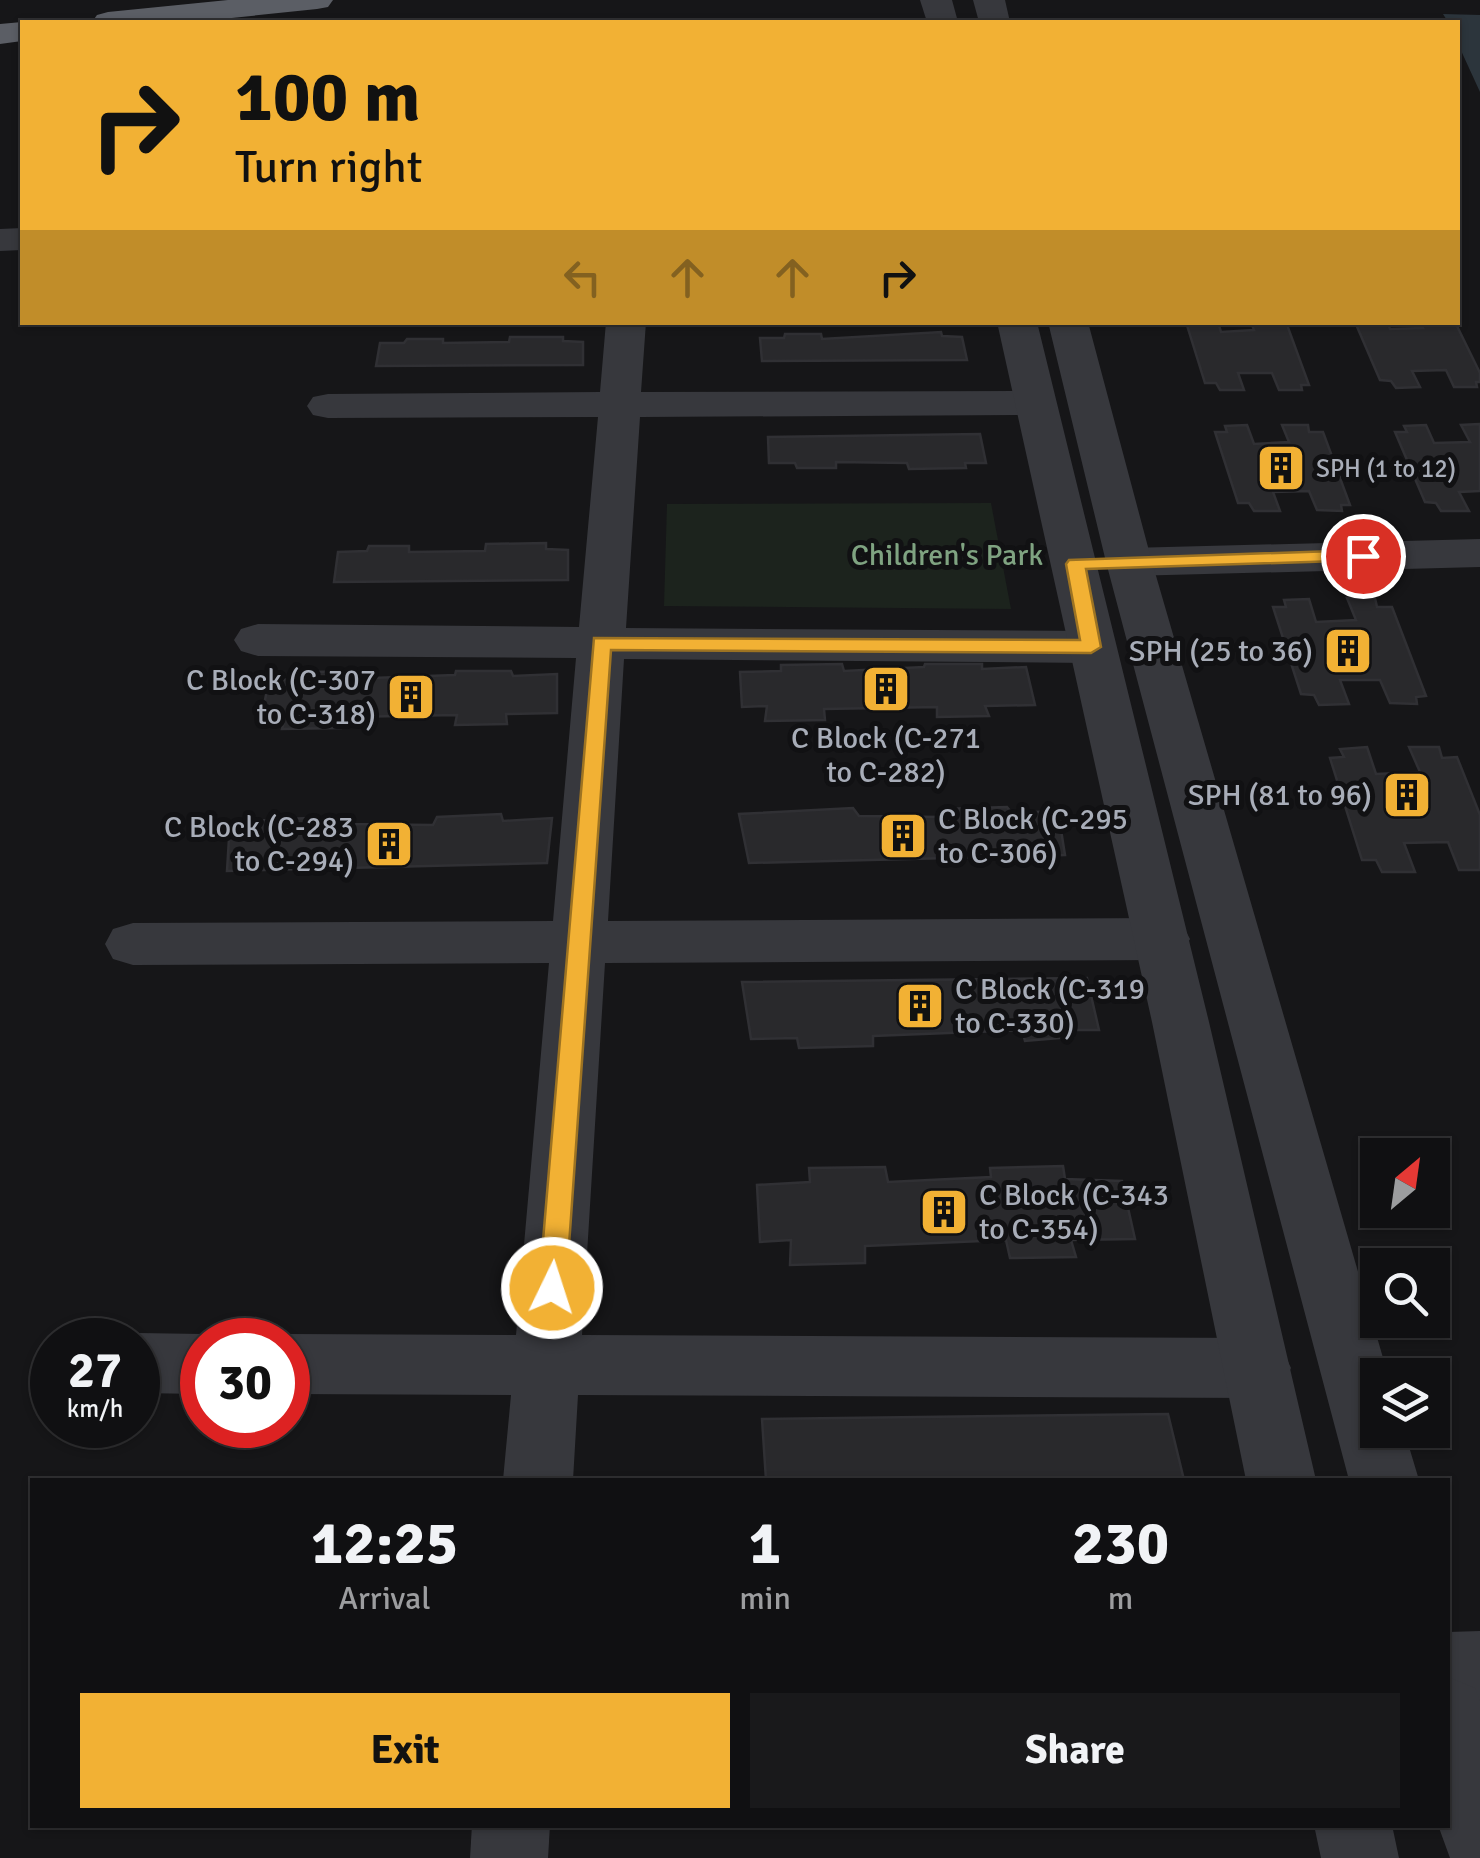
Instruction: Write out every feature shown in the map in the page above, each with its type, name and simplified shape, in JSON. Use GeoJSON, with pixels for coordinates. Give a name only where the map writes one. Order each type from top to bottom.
{"type":"FeatureCollection","features":[{"type":"Feature","properties":{"kind":"highway"},"geometry":{"type":"LineString","coordinates":[[127,20],[316,0]]}},
{"type":"Feature","properties":{"kind":"street"},"geometry":{"type":"LineString","coordinates":[[538,1478],[626,325]]}},
{"type":"Feature","properties":{"kind":"street"},"geometry":{"type":"LineString","coordinates":[[1018,325],[1032,403],[1075,564],[1091,647],[1162,940],[1281,1478]]}},
{"type":"Feature","properties":{"kind":"street"},"geometry":{"type":"LineString","coordinates":[[1069,325],[1128,562],[1383,1478]]}},
{"type":"Feature","properties":{"kind":"street"},"geometry":{"type":"LineString","coordinates":[[328,406],[1032,403]]}},
{"type":"Feature","properties":{"kind":"street"},"geometry":{"type":"LineString","coordinates":[[1075,564],[1480,553]]}},
{"type":"Feature","properties":{"kind":"street"},"geometry":{"type":"LineString","coordinates":[[258,640],[1091,647]]}},
{"type":"Feature","properties":{"kind":"street"},"geometry":{"type":"LineString","coordinates":[[132,944],[1162,940]]}},
{"type":"Feature","properties":{"kind":"street"},"geometry":{"type":"LineString","coordinates":[[310,1364],[1258,1368]]}},
{"type":"Feature","properties":{"kind":"street"},"geometry":{"type":"LineString","coordinates":[[1450,1669],[1480,1668]]}},
{"type":"Feature","properties":{"kind":"street"},"geometry":{"type":"LineString","coordinates":[[1450,1722],[1480,1835]]}},
{"type":"Feature","properties":{"kind":"street"},"geometry":{"type":"LineString","coordinates":[[509,1858],[512,1828]]}},
{"type":"Feature","properties":{"kind":"street"},"geometry":{"type":"LineString","coordinates":[[1354,1828],[1360,1858]]}},
{"type":"Feature","properties":{"kind":"green space","name":"Children's Park"},"geometry":{"type":"Polygon","coordinates":[[[991,503],[1011,609],[664,606],[667,504],[991,503]]]}},
{"type":"Feature","properties":{"kind":"shaded area"},"geometry":{"type":"Polygon","coordinates":[[[1443,14],[1480,15],[1480,92],[1460,48],[1460,20],[1447,20],[1443,14]]]}},
{"type":"Feature","properties":{"kind":"building"},"geometry":{"type":"Polygon","coordinates":[[[1187,325],[1219,325],[1221,332],[1254,330],[1252,325],[1287,325],[1309,385],[1301,385],[1302,390],[1279,390],[1272,373],[1238,373],[1244,390],[1220,390],[1216,383],[1205,383],[1187,325]]]}},
{"type":"Feature","properties":{"kind":"building"},"geometry":{"type":"Polygon","coordinates":[[[1356,325],[1388,325],[1390,329],[1456,325],[1480,373],[1477,387],[1454,387],[1446,370],[1412,371],[1420,387],[1396,388],[1391,381],[1380,380],[1356,325]]]}},
{"type":"Feature","properties":{"kind":"building"},"geometry":{"type":"Polygon","coordinates":[[[941,332],[942,336],[962,337],[967,360],[762,361],[760,338],[784,338],[785,334],[821,334],[822,339],[941,332]]]}},
{"type":"Feature","properties":{"kind":"building"},"geometry":{"type":"Polygon","coordinates":[[[510,337],[563,337],[563,341],[583,342],[583,365],[376,366],[380,343],[404,343],[407,339],[509,342],[510,337]]]}},
{"type":"Feature","properties":{"kind":"building"},"geometry":{"type":"Polygon","coordinates":[[[1480,424],[1480,491],[1459,492],[1469,511],[1441,511],[1436,503],[1425,502],[1395,432],[1407,432],[1404,426],[1426,425],[1434,443],[1470,442],[1461,425],[1480,424]]]}},
{"type":"Feature","properties":{"kind":"building","name":"SPH (1 to 12)"},"geometry":{"type":"Polygon","coordinates":[[[1247,425],[1254,444],[1289,442],[1282,425],[1308,425],[1309,432],[1323,432],[1350,505],[1341,505],[1342,511],[1317,510],[1309,491],[1273,492],[1280,511],[1254,511],[1249,503],[1238,503],[1215,432],[1227,432],[1225,426],[1247,425]]]}},
{"type":"Feature","properties":{"kind":"building"},"geometry":{"type":"Polygon","coordinates":[[[980,434],[986,463],[965,463],[966,468],[909,469],[907,463],[836,462],[836,468],[797,468],[795,463],[769,463],[768,437],[980,434]]]}},
{"type":"Feature","properties":{"kind":"building"},"geometry":{"type":"Polygon","coordinates":[[[546,543],[546,549],[568,550],[568,580],[334,582],[338,552],[367,551],[369,546],[409,546],[409,552],[485,551],[486,544],[546,543]]]}},
{"type":"Feature","properties":{"kind":"building","name":"SPH (25 to 36)"},"geometry":{"type":"Polygon","coordinates":[[[1347,598],[1375,598],[1377,607],[1392,607],[1426,696],[1416,697],[1417,704],[1390,703],[1380,680],[1340,680],[1349,704],[1319,705],[1314,695],[1301,694],[1273,607],[1286,607],[1284,600],[1309,599],[1316,622],[1356,620],[1347,598]]]}},
{"type":"Feature","properties":{"kind":"building","name":"C Block (C-271 to C-282)"},"geometry":{"type":"Polygon","coordinates":[[[842,664],[844,671],[925,664],[982,664],[982,669],[1026,667],[1035,705],[985,706],[989,716],[937,717],[937,707],[824,709],[825,720],[765,721],[767,706],[742,707],[740,672],[781,671],[781,665],[842,664]]]}},
{"type":"Feature","properties":{"kind":"building","name":"C Block (C-307 to C-318)"},"geometry":{"type":"Polygon","coordinates":[[[373,671],[372,678],[455,675],[456,671],[511,671],[513,676],[557,674],[557,713],[506,714],[507,724],[455,725],[457,715],[343,717],[341,728],[282,729],[286,714],[262,715],[269,680],[311,679],[311,672],[373,671]]]}},
{"type":"Feature","properties":{"kind":"building","name":"SPH (81 to 96)"},"geometry":{"type":"Polygon","coordinates":[[[1367,747],[1376,774],[1420,772],[1409,747],[1439,747],[1442,758],[1457,757],[1480,815],[1480,870],[1459,870],[1448,842],[1404,843],[1415,872],[1382,872],[1376,860],[1362,860],[1330,758],[1344,757],[1340,749],[1367,747]]]}},
{"type":"Feature","properties":{"kind":"building","name":"C Block (C-295 to C-306)"},"geometry":{"type":"Polygon","coordinates":[[[1007,807],[1012,813],[1058,811],[1065,855],[749,863],[739,814],[853,808],[859,816],[942,817],[944,809],[1007,807]]]}},
{"type":"Feature","properties":{"kind":"building","name":"C Block (C-283 to C-294)"},"geometry":{"type":"Polygon","coordinates":[[[501,814],[503,821],[552,818],[547,863],[227,871],[230,822],[347,816],[350,824],[433,825],[437,817],[501,814]]]}},
{"type":"Feature","properties":{"kind":"building","name":"C Block (C-319 to C-330)"},"geometry":{"type":"Polygon","coordinates":[[[1087,978],[1099,1030],[1070,1030],[1073,1037],[1025,1041],[1022,1030],[873,1036],[873,1046],[799,1048],[797,1038],[751,1039],[742,982],[1087,978]]]}},
{"type":"Feature","properties":{"kind":"building","name":"C Block (C-343 to C-354)"},"geometry":{"type":"Polygon","coordinates":[[[1063,1166],[1065,1179],[1122,1181],[1135,1239],[1071,1240],[1076,1257],[1010,1258],[1006,1240],[865,1246],[865,1263],[790,1265],[791,1240],[760,1242],[757,1185],[810,1182],[809,1168],[885,1167],[888,1182],[991,1177],[990,1168],[1063,1166]]]}},
{"type":"Feature","properties":{"kind":"building"},"geometry":{"type":"Polygon","coordinates":[[[1168,1414],[1184,1478],[766,1478],[762,1419],[1168,1414]]]}},
{"type":"Feature","properties":{"kind":"place","name":"SPH (1 to 12)"},"geometry":{"type":"Point","coordinates":[1281,468]}},
{"type":"Feature","properties":{"kind":"place","name":"SPH (25 to 36)"},"geometry":{"type":"Point","coordinates":[1348,651]}},
{"type":"Feature","properties":{"kind":"place","name":"C Block (C-271 to C-282)"},"geometry":{"type":"Point","coordinates":[886,689]}},
{"type":"Feature","properties":{"kind":"place","name":"C Block (C-307 to C-318)"},"geometry":{"type":"Point","coordinates":[411,697]}},
{"type":"Feature","properties":{"kind":"place","name":"SPH (81 to 96)"},"geometry":{"type":"Point","coordinates":[1407,795]}},
{"type":"Feature","properties":{"kind":"place","name":"C Block (C-295 to C-306)"},"geometry":{"type":"Point","coordinates":[903,836]}},
{"type":"Feature","properties":{"kind":"place","name":"C Block (C-283 to C-294)"},"geometry":{"type":"Point","coordinates":[389,844]}},
{"type":"Feature","properties":{"kind":"place","name":"C Block (C-319 to C-330)"},"geometry":{"type":"Point","coordinates":[920,1006]}},
{"type":"Feature","properties":{"kind":"place","name":"C Block (C-343 to C-354)"},"geometry":{"type":"Point","coordinates":[944,1212]}},
{"type":"Feature","properties":{"kind":"route"},"geometry":{"type":"LineString","coordinates":[[552,1288],[601,643],[1091,647],[1075,564],[1363,556]]}}]}
